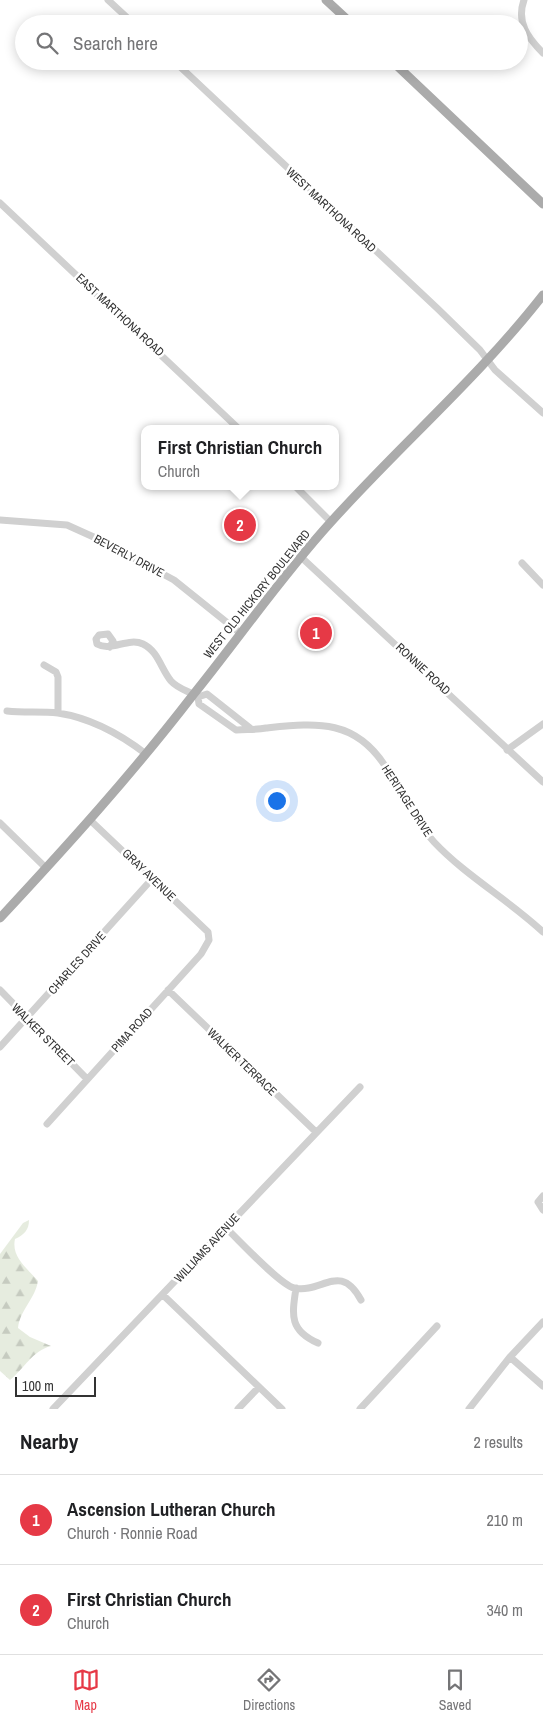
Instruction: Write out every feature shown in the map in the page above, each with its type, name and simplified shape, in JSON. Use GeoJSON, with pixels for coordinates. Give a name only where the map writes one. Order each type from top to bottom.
{"type":"FeatureCollection","features":[{"type":"Feature","properties":{"kind":"main road"},"geometry":{"type":"LineString","coordinates":[[326,0],[342,15]]}},
{"type":"Feature","properties":{"kind":"main road"},"geometry":{"type":"LineString","coordinates":[[402,70],[543,204]]}},
{"type":"Feature","properties":{"kind":"main road","name":"WEST OLD HICKORY BOULEVARD"},"geometry":{"type":"LineString","coordinates":[[0,918],[90,820],[196,696],[240,633],[330,522],[487,361],[543,295]]}},
{"type":"Feature","properties":{"kind":"street"},"geometry":{"type":"LineString","coordinates":[[108,0],[124,15]]}},
{"type":"Feature","properties":{"kind":"street"},"geometry":{"type":"LineString","coordinates":[[522,15],[524,0]]}},
{"type":"Feature","properties":{"kind":"street"},"geometry":{"type":"LineString","coordinates":[[528,34],[543,53]]}},
{"type":"Feature","properties":{"kind":"street","name":"WEST MARTHONA ROAD"},"geometry":{"type":"LineString","coordinates":[[184,70],[480,350],[487,361],[543,413]]}},
{"type":"Feature","properties":{"kind":"street","name":"EAST MARTHONA ROAD"},"geometry":{"type":"LineString","coordinates":[[0,203],[235,425]]}},
{"type":"Feature","properties":{"kind":"street"},"geometry":{"type":"LineString","coordinates":[[299,490],[330,522]]}},
{"type":"Feature","properties":{"kind":"street","name":"BEVERLY DRIVE"},"geometry":{"type":"LineString","coordinates":[[0,520],[67,525],[98,538],[174,580],[240,633]]}},
{"type":"Feature","properties":{"kind":"street","name":"RONNIE ROAD"},"geometry":{"type":"LineString","coordinates":[[301,557],[543,782]]}},
{"type":"Feature","properties":{"kind":"street"},"geometry":{"type":"LineString","coordinates":[[522,563],[543,585]]}},
{"type":"Feature","properties":{"kind":"street","name":"HERITAGE DRIVE"},"geometry":{"type":"LineString","coordinates":[[110,647],[120,644],[140,643],[149,648],[172,681],[196,696],[199,704],[236,730],[319,724],[345,731],[360,740],[385,767],[400,794],[434,842],[449,857],[503,897],[543,932]]}},
{"type":"Feature","properties":{"kind":"street"},"geometry":{"type":"LineString","coordinates":[[44,665],[56,672],[58,677],[58,714]]}},
{"type":"Feature","properties":{"kind":"street","name":"HERITAGE DRIVE"},"geometry":{"type":"LineString","coordinates":[[196,696],[207,694],[250,728]]}},
{"type":"Feature","properties":{"kind":"street"},"geometry":{"type":"LineString","coordinates":[[7,711],[58,714],[99,725],[126,739],[146,754]]}},
{"type":"Feature","properties":{"kind":"street"},"geometry":{"type":"LineString","coordinates":[[507,750],[543,724]]}},
{"type":"Feature","properties":{"kind":"street","name":"GRAY AVENUE"},"geometry":{"type":"LineString","coordinates":[[90,820],[208,932]]}},
{"type":"Feature","properties":{"kind":"street"},"geometry":{"type":"LineString","coordinates":[[0,823],[46,868]]}},
{"type":"Feature","properties":{"kind":"street","name":"CHARLES DRIVE"},"geometry":{"type":"LineString","coordinates":[[0,1047],[152,879]]}},
{"type":"Feature","properties":{"kind":"street","name":"PIMA ROAD"},"geometry":{"type":"LineString","coordinates":[[47,1124],[206,947],[209,940],[208,932]]}},
{"type":"Feature","properties":{"kind":"street","name":"WALKER STREET"},"geometry":{"type":"LineString","coordinates":[[0,990],[87,1079]]}},
{"type":"Feature","properties":{"kind":"street","name":"WALKER TERRACE"},"geometry":{"type":"LineString","coordinates":[[168,990],[316,1132]]}},
{"type":"Feature","properties":{"kind":"street","name":"WILLIAMS AVENUE"},"geometry":{"type":"LineString","coordinates":[[53,1409],[360,1087]]}},
{"type":"Feature","properties":{"kind":"street"},"geometry":{"type":"LineString","coordinates":[[543,1196],[538,1202],[543,1210]]}},
{"type":"Feature","properties":{"kind":"street"},"geometry":{"type":"LineString","coordinates":[[225,1227],[283,1282],[296,1288],[312,1287],[331,1280],[340,1280],[352,1286],[361,1300]]}},
{"type":"Feature","properties":{"kind":"street"},"geometry":{"type":"LineString","coordinates":[[296,1288],[293,1318],[296,1327],[302,1335],[318,1343]]}},
{"type":"Feature","properties":{"kind":"street"},"geometry":{"type":"LineString","coordinates":[[163,1295],[282,1409]]}},
{"type":"Feature","properties":{"kind":"street"},"geometry":{"type":"LineString","coordinates":[[469,1409],[510,1357],[543,1322]]}},
{"type":"Feature","properties":{"kind":"street"},"geometry":{"type":"LineString","coordinates":[[360,1409],[437,1326]]}},
{"type":"Feature","properties":{"kind":"street"},"geometry":{"type":"LineString","coordinates":[[510,1357],[543,1386]]}},
{"type":"Feature","properties":{"kind":"street"},"geometry":{"type":"LineString","coordinates":[[238,1409],[259,1387]]}},
{"type":"Feature","properties":{"kind":"green space"},"geometry":{"type":"Polygon","coordinates":[[[29,1220],[27,1229],[15,1239],[14,1245],[21,1262],[38,1281],[18,1328],[30,1337],[51,1346],[44,1348],[34,1356],[10,1380],[0,1371],[0,1254],[23,1223],[29,1220]]]}},
{"type":"Feature","properties":{"kind":"place","name":"First Christian Church"},"geometry":{"type":"Point","coordinates":[240,525]}},
{"type":"Feature","properties":{"kind":"place","name":"Ascension Lutheran Church"},"geometry":{"type":"Point","coordinates":[316,633]}}]}
